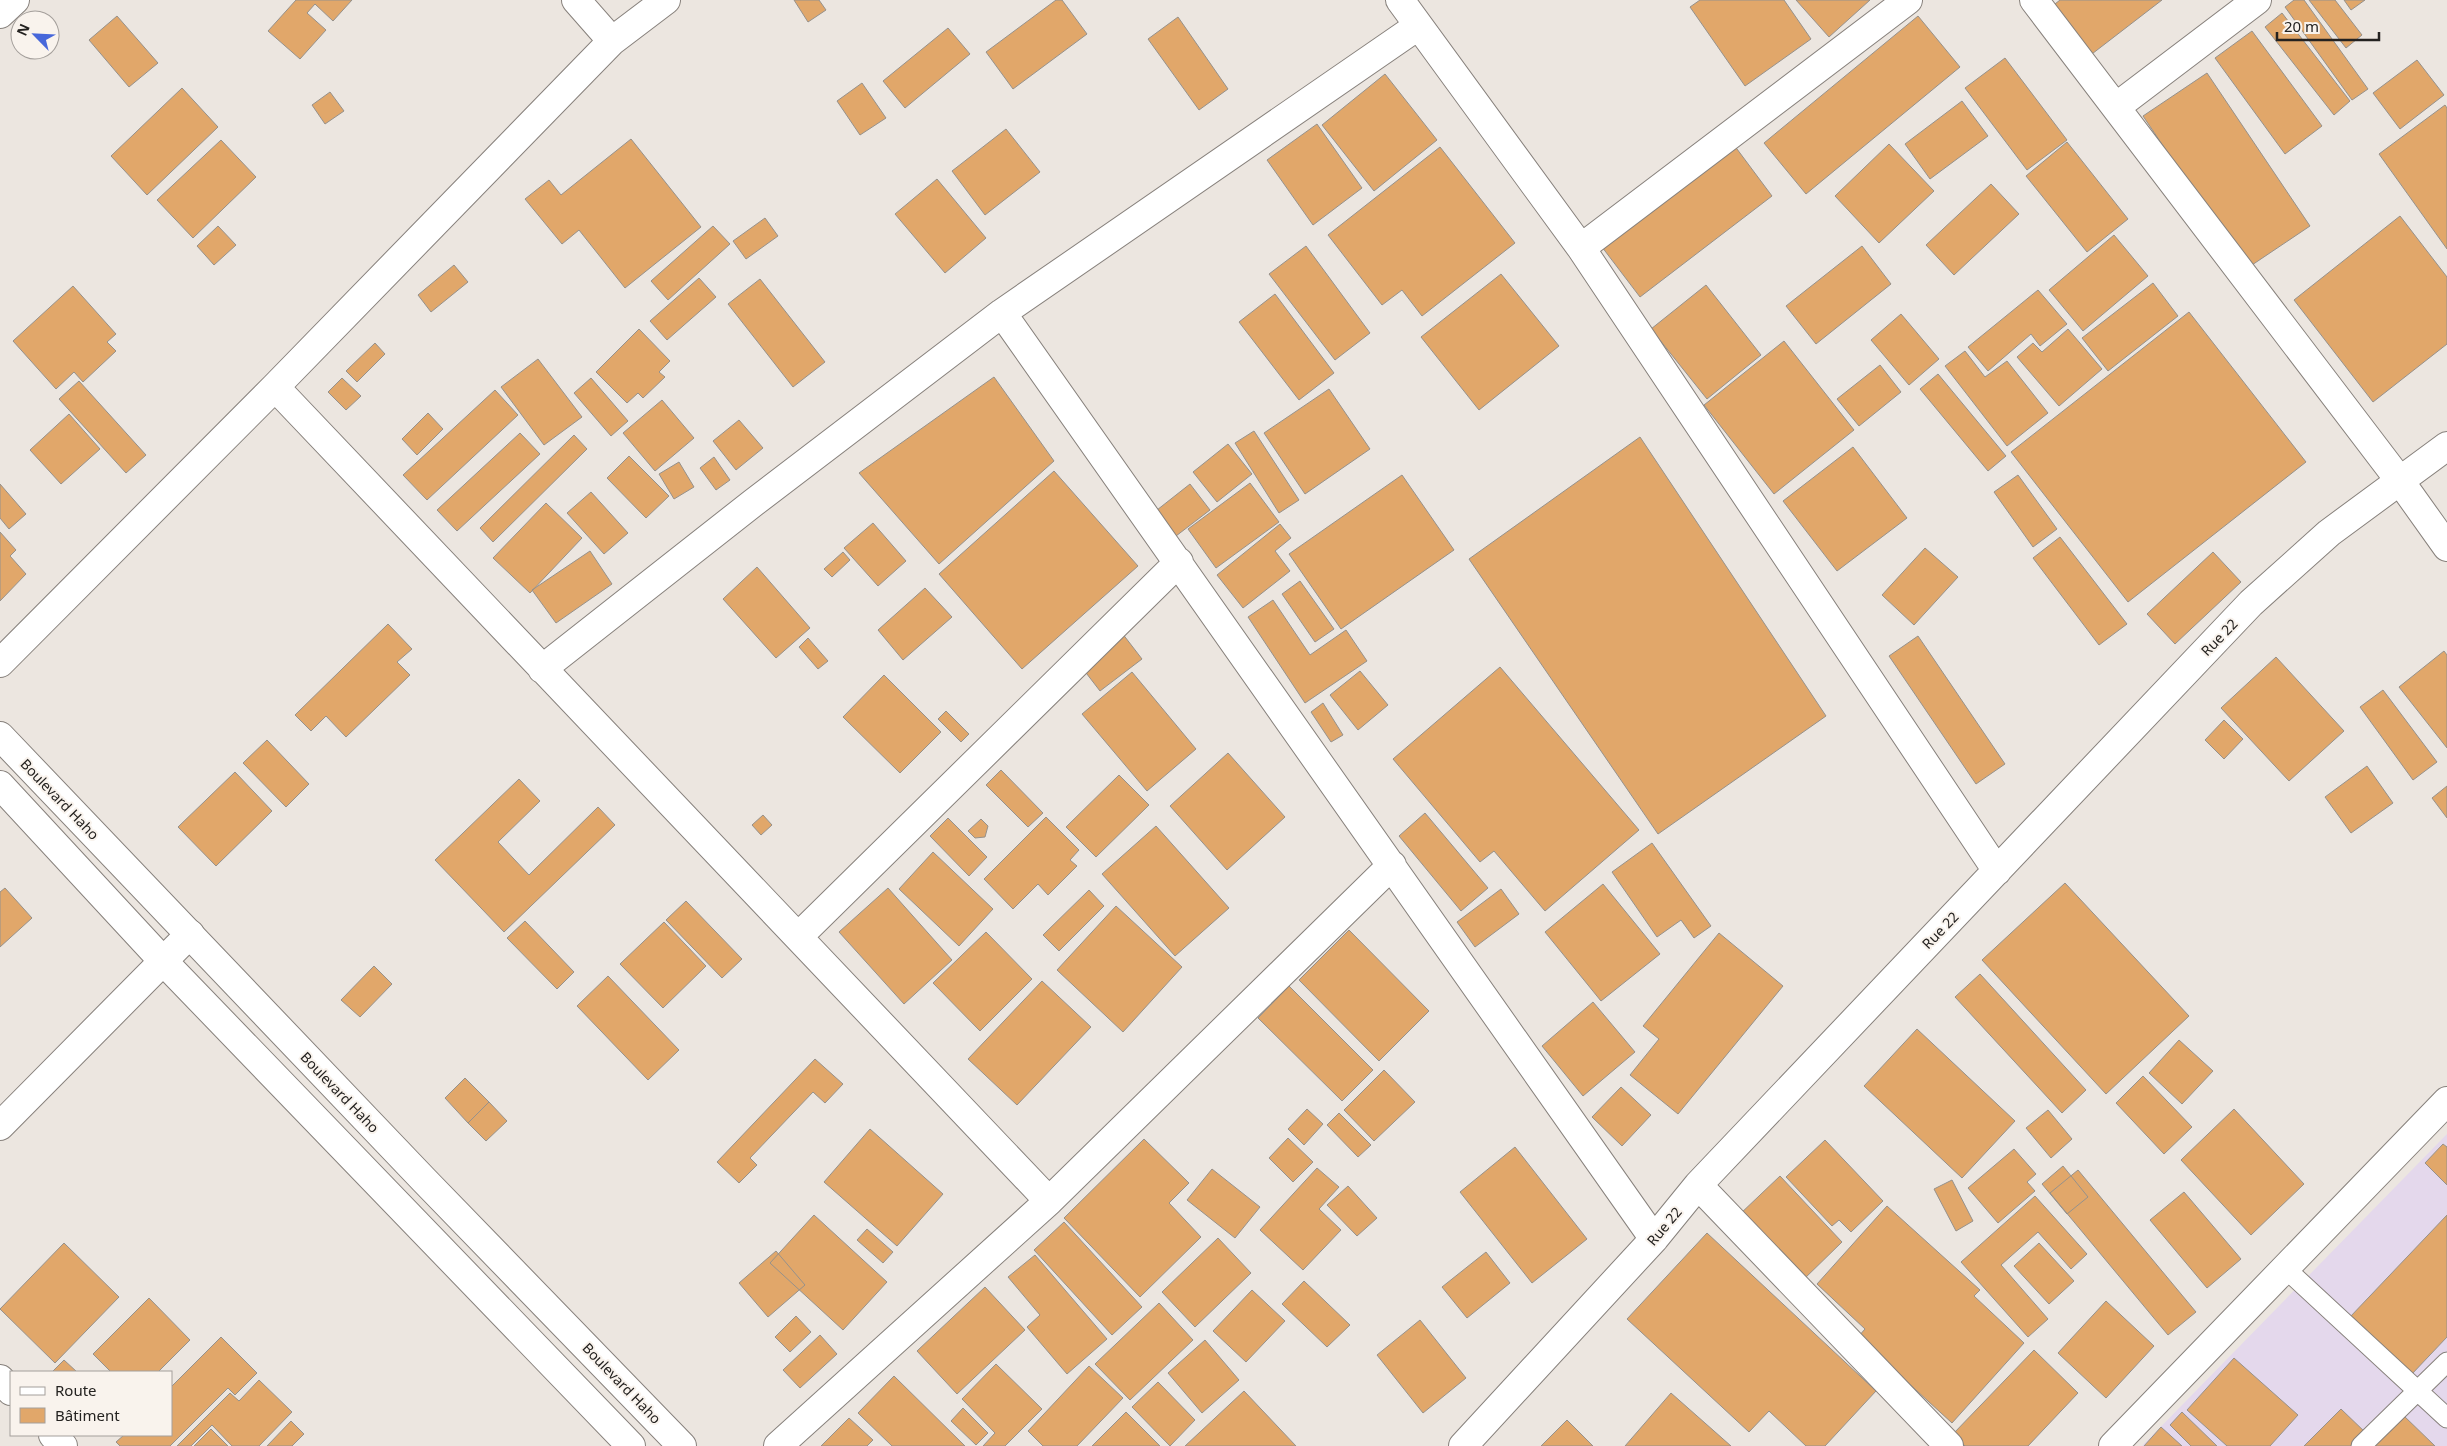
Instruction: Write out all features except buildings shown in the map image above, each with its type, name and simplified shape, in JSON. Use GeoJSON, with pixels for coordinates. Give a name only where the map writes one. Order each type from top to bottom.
{"type":"FeatureCollection","features":[{"type":"Feature","properties":{"kind":"street"},"geometry":{"type":"LineString","coordinates":[[0,14],[15,0]]}},
{"type":"Feature","properties":{"kind":"street"},"geometry":{"type":"LineString","coordinates":[[576,0],[612,41]]}},
{"type":"Feature","properties":{"kind":"street"},"geometry":{"type":"LineString","coordinates":[[0,663],[275,387],[612,41],[666,0]]}},
{"type":"Feature","properties":{"kind":"street"},"geometry":{"type":"LineString","coordinates":[[1400,0],[1581,248],[1997,871]]}},
{"type":"Feature","properties":{"kind":"street"},"geometry":{"type":"LineString","coordinates":[[1581,248],[1908,0]]}},
{"type":"Feature","properties":{"kind":"street"},"geometry":{"type":"LineString","coordinates":[[2034,0],[2400,481],[2447,547]]}},
{"type":"Feature","properties":{"kind":"street"},"geometry":{"type":"LineString","coordinates":[[2116,107],[2257,0]]}},
{"type":"Feature","properties":{"kind":"street"},"geometry":{"type":"LineString","coordinates":[[542,669],[753,503],[1002,313],[1418,26]]}},
{"type":"Feature","properties":{"kind":"street"},"geometry":{"type":"LineString","coordinates":[[1002,313],[1654,1239]]}},
{"type":"Feature","properties":{"kind":"street"},"geometry":{"type":"LineString","coordinates":[[275,387],[1049,1201]]}},
{"type":"Feature","properties":{"kind":"street","name":"Rue 22"},"geometry":{"type":"LineString","coordinates":[[1463,1446],[1654,1239],[1698,1185],[2251,603],[2330,533],[2447,446]]}},
{"type":"Feature","properties":{"kind":"street"},"geometry":{"type":"LineString","coordinates":[[798,937],[1179,562]]}},
{"type":"Feature","properties":{"kind":"street","name":"Boulevard Haho"},"geometry":{"type":"LineString","coordinates":[[0,736],[417,1173],[682,1446]]}},
{"type":"Feature","properties":{"kind":"street"},"geometry":{"type":"LineString","coordinates":[[0,785],[164,962],[631,1446]]}},
{"type":"Feature","properties":{"kind":"street"},"geometry":{"type":"LineString","coordinates":[[778,1446],[1049,1201],[1392,865]]}},
{"type":"Feature","properties":{"kind":"street"},"geometry":{"type":"LineString","coordinates":[[0,1126],[190,934]]}},
{"type":"Feature","properties":{"kind":"street"},"geometry":{"type":"LineString","coordinates":[[2113,1446],[2447,1101]]}},
{"type":"Feature","properties":{"kind":"street"},"geometry":{"type":"LineString","coordinates":[[1698,1185],[1950,1446]]}},
{"type":"Feature","properties":{"kind":"street"},"geometry":{"type":"LineString","coordinates":[[0,1379],[10,1390]]}},
{"type":"Feature","properties":{"kind":"street"},"geometry":{"type":"LineString","coordinates":[[54,1436],[63,1446]]}},
{"type":"Feature","properties":{"kind":"lane"},"geometry":{"type":"LineString","coordinates":[[2286,1269],[2447,1418]]}},
{"type":"Feature","properties":{"kind":"lane"},"geometry":{"type":"LineString","coordinates":[[2361,1446],[2446,1366]]}},
{"type":"Feature","properties":{"kind":"shaded area"},"geometry":{"type":"Polygon","coordinates":[[[2447,1134],[2447,1446],[2142,1446],[2447,1134]]]}}]}
